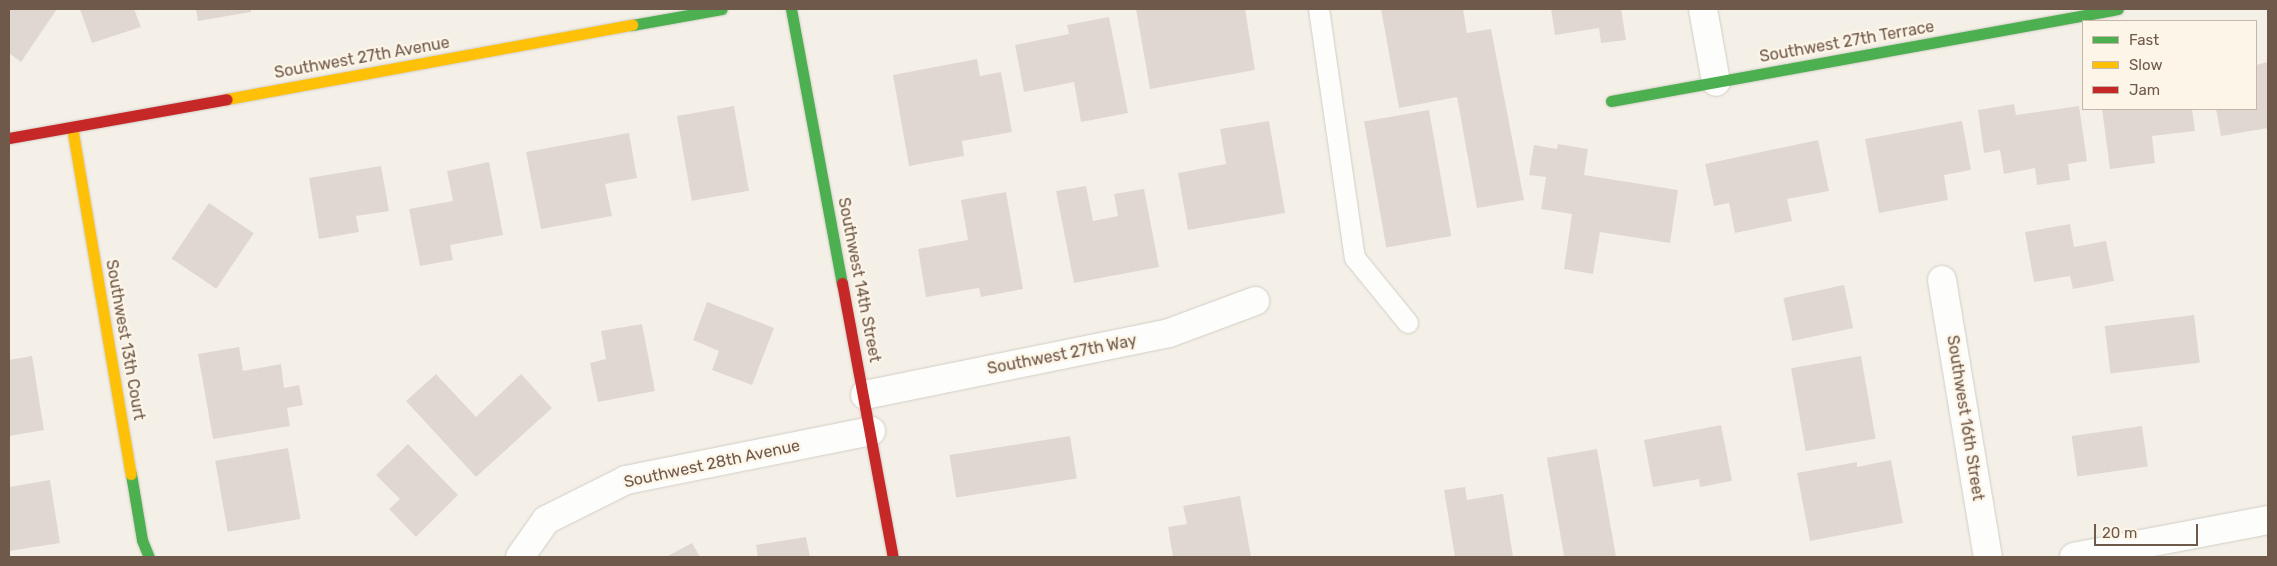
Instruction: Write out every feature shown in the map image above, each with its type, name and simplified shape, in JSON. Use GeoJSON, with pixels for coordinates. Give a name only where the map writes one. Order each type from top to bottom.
{"type":"FeatureCollection","features":[{"type":"Feature","properties":{"kind":"street","name":"Southwest 27th Avenue"},"geometry":{"type":"LineString","coordinates":[[9,138],[722,9]]}},
{"type":"Feature","properties":{"kind":"street","name":"Southwest 14th Street"},"geometry":{"type":"LineString","coordinates":[[791,9],[865,395],[893,557]]}},
{"type":"Feature","properties":{"kind":"street"},"geometry":{"type":"LineString","coordinates":[[1703,9],[1716,82]]}},
{"type":"Feature","properties":{"kind":"street","name":"Southwest 27th Terrace"},"geometry":{"type":"LineString","coordinates":[[1611,100],[2111,9]]}},
{"type":"Feature","properties":{"kind":"street","name":"Southwest 13th Court"},"geometry":{"type":"LineString","coordinates":[[72,127],[142,540],[149,557]]}},
{"type":"Feature","properties":{"kind":"street","name":"Southwest 16th Street"},"geometry":{"type":"LineString","coordinates":[[1942,280],[1988,557]]}},
{"type":"Feature","properties":{"kind":"street","name":"Southwest 27th Way"},"geometry":{"type":"LineString","coordinates":[[865,395],[1169,333],[1256,301]]}},
{"type":"Feature","properties":{"kind":"street","name":"Southwest 28th Avenue"},"geometry":{"type":"LineString","coordinates":[[520,557],[546,520],[626,480],[871,431]]}},
{"type":"Feature","properties":{"kind":"street"},"geometry":{"type":"LineString","coordinates":[[2074,557],[2268,520]]}},
{"type":"Feature","properties":{"kind":"lane"},"geometry":{"type":"LineString","coordinates":[[1319,9],[1355,258],[1408,323]]}},
{"type":"Feature","properties":{"kind":"building"},"geometry":{"type":"Polygon","coordinates":[[[9,9],[57,9],[21,62],[9,53],[9,9]]]}},
{"type":"Feature","properties":{"kind":"building"},"geometry":{"type":"Polygon","coordinates":[[[80,9],[134,9],[141,27],[92,43],[80,9]]]}},
{"type":"Feature","properties":{"kind":"building"},"geometry":{"type":"Polygon","coordinates":[[[196,9],[251,9],[251,12],[198,21],[196,9]]]}},
{"type":"Feature","properties":{"kind":"building"},"geometry":{"type":"Polygon","coordinates":[[[1136,9],[1245,9],[1255,70],[1150,89],[1136,9]]]}},
{"type":"Feature","properties":{"kind":"building"},"geometry":{"type":"Polygon","coordinates":[[[1381,9],[1463,9],[1467,33],[1491,29],[1524,200],[1477,208],[1457,97],[1399,108],[1381,9]]]}},
{"type":"Feature","properties":{"kind":"building"},"geometry":{"type":"Polygon","coordinates":[[[1551,9],[1621,9],[1626,40],[1601,43],[1599,28],[1555,35],[1551,9]]]}},
{"type":"Feature","properties":{"kind":"building"},"geometry":{"type":"Polygon","coordinates":[[[1109,17],[1128,113],[1081,122],[1074,82],[1024,92],[1015,45],[1069,34],[1067,25],[1109,17]]]}},
{"type":"Feature","properties":{"kind":"building"},"geometry":{"type":"Polygon","coordinates":[[[977,59],[980,76],[1001,72],[1012,132],[962,141],[964,156],[909,166],[893,75],[977,59]]]}},
{"type":"Feature","properties":{"kind":"building"},"geometry":{"type":"Polygon","coordinates":[[[2268,62],[2268,128],[2221,136],[2216,110],[2257,110],[2257,65],[2268,62]]]}},
{"type":"Feature","properties":{"kind":"building"},"geometry":{"type":"Polygon","coordinates":[[[2014,104],[2016,115],[2079,106],[2087,161],[2068,164],[2070,180],[2037,185],[2035,168],[2004,174],[2000,150],[1984,153],[1978,110],[2014,104]]]}},
{"type":"Feature","properties":{"kind":"building"},"geometry":{"type":"Polygon","coordinates":[[[734,106],[749,191],[692,201],[677,116],[734,106]]]}},
{"type":"Feature","properties":{"kind":"building"},"geometry":{"type":"Polygon","coordinates":[[[1429,110],[1451,236],[1386,248],[1364,121],[1429,110]]]}},
{"type":"Feature","properties":{"kind":"building"},"geometry":{"type":"Polygon","coordinates":[[[2102,110],[2192,110],[2195,131],[2152,136],[2155,163],[2110,169],[2102,110]]]}},
{"type":"Feature","properties":{"kind":"building"},"geometry":{"type":"Polygon","coordinates":[[[1269,121],[1285,213],[1188,230],[1178,173],[1226,164],[1220,129],[1269,121]]]}},
{"type":"Feature","properties":{"kind":"building"},"geometry":{"type":"Polygon","coordinates":[[[1962,121],[1971,170],[1944,175],[1948,200],[1879,213],[1865,139],[1962,121]]]}},
{"type":"Feature","properties":{"kind":"building"},"geometry":{"type":"Polygon","coordinates":[[[629,133],[637,178],[605,184],[612,216],[541,229],[526,152],[629,133]]]}},
{"type":"Feature","properties":{"kind":"building"},"geometry":{"type":"Polygon","coordinates":[[[1818,140],[1829,191],[1787,199],[1792,221],[1735,233],[1729,203],[1714,206],[1705,164],[1818,140]]]}},
{"type":"Feature","properties":{"kind":"building"},"geometry":{"type":"Polygon","coordinates":[[[1558,144],[1588,149],[1584,175],[1678,190],[1670,243],[1600,232],[1593,274],[1564,269],[1572,214],[1541,209],[1546,177],[1529,175],[1534,145],[1557,149],[1558,144]]]}},
{"type":"Feature","properties":{"kind":"building"},"geometry":{"type":"Polygon","coordinates":[[[489,162],[503,235],[450,245],[453,260],[420,266],[409,209],[453,201],[447,171],[489,162]]]}},
{"type":"Feature","properties":{"kind":"building"},"geometry":{"type":"Polygon","coordinates":[[[381,166],[389,211],[356,216],[359,232],[319,239],[309,178],[381,166]]]}},
{"type":"Feature","properties":{"kind":"building"},"geometry":{"type":"Polygon","coordinates":[[[1086,186],[1093,221],[1118,216],[1114,194],[1144,189],[1159,267],[1074,283],[1056,191],[1086,186]]]}},
{"type":"Feature","properties":{"kind":"building"},"geometry":{"type":"Polygon","coordinates":[[[1006,192],[1023,289],[981,297],[979,288],[926,297],[918,249],[968,240],[961,200],[1006,192]]]}},
{"type":"Feature","properties":{"kind":"building"},"geometry":{"type":"Polygon","coordinates":[[[209,203],[254,233],[216,289],[172,259],[209,203]]]}},
{"type":"Feature","properties":{"kind":"building"},"geometry":{"type":"Polygon","coordinates":[[[2070,224],[2074,247],[2106,241],[2114,281],[2073,289],[2070,276],[2034,282],[2025,232],[2070,224]]]}},
{"type":"Feature","properties":{"kind":"building"},"geometry":{"type":"Polygon","coordinates":[[[1844,285],[1853,328],[1793,341],[1783,298],[1844,285]]]}},
{"type":"Feature","properties":{"kind":"building"},"geometry":{"type":"Polygon","coordinates":[[[707,302],[774,328],[752,385],[712,370],[719,351],[693,340],[707,302]]]}},
{"type":"Feature","properties":{"kind":"building"},"geometry":{"type":"Polygon","coordinates":[[[2194,315],[2200,363],[2111,374],[2105,326],[2194,315]]]}},
{"type":"Feature","properties":{"kind":"building"},"geometry":{"type":"Polygon","coordinates":[[[642,324],[655,391],[598,402],[590,363],[606,359],[601,331],[642,324]]]}},
{"type":"Feature","properties":{"kind":"building"},"geometry":{"type":"Polygon","coordinates":[[[239,347],[243,371],[281,364],[284,388],[299,385],[303,405],[287,408],[290,426],[213,439],[198,354],[239,347]]]}},
{"type":"Feature","properties":{"kind":"building"},"geometry":{"type":"Polygon","coordinates":[[[32,356],[44,430],[9,436],[9,360],[32,356]]]}},
{"type":"Feature","properties":{"kind":"building"},"geometry":{"type":"Polygon","coordinates":[[[1861,356],[1876,439],[1806,451],[1791,368],[1861,356]]]}},
{"type":"Feature","properties":{"kind":"building"},"geometry":{"type":"Polygon","coordinates":[[[436,374],[476,417],[521,374],[552,408],[476,477],[406,401],[436,374]]]}},
{"type":"Feature","properties":{"kind":"building"},"geometry":{"type":"Polygon","coordinates":[[[1721,425],[1732,481],[1700,487],[1699,479],[1653,487],[1644,440],[1721,425]]]}},
{"type":"Feature","properties":{"kind":"building"},"geometry":{"type":"Polygon","coordinates":[[[2142,426],[2148,467],[2077,476],[2072,436],[2142,426]]]}},
{"type":"Feature","properties":{"kind":"building"},"geometry":{"type":"Polygon","coordinates":[[[1070,436],[1077,478],[956,498],[950,455],[1070,436]]]}},
{"type":"Feature","properties":{"kind":"building"},"geometry":{"type":"Polygon","coordinates":[[[408,444],[458,495],[416,537],[389,509],[400,499],[376,475],[408,444]]]}},
{"type":"Feature","properties":{"kind":"building"},"geometry":{"type":"Polygon","coordinates":[[[288,448],[301,519],[228,532],[215,461],[288,448]]]}},
{"type":"Feature","properties":{"kind":"building"},"geometry":{"type":"Polygon","coordinates":[[[1597,449],[1616,557],[1564,557],[1547,458],[1597,449]]]}},
{"type":"Feature","properties":{"kind":"building"},"geometry":{"type":"Polygon","coordinates":[[[1891,460],[1903,523],[1810,541],[1797,473],[1857,462],[1857,467],[1891,460]]]}},
{"type":"Feature","properties":{"kind":"building"},"geometry":{"type":"Polygon","coordinates":[[[50,480],[60,543],[9,551],[9,487],[50,480]]]}},
{"type":"Feature","properties":{"kind":"building"},"geometry":{"type":"Polygon","coordinates":[[[1465,487],[1467,500],[1503,494],[1513,557],[1455,557],[1444,490],[1465,487]]]}},
{"type":"Feature","properties":{"kind":"building"},"geometry":{"type":"Polygon","coordinates":[[[1240,496],[1251,557],[1173,557],[1168,527],[1187,524],[1183,506],[1240,496]]]}},
{"type":"Feature","properties":{"kind":"building"},"geometry":{"type":"Polygon","coordinates":[[[806,537],[810,557],[758,557],[756,545],[806,537]]]}},
{"type":"Feature","properties":{"kind":"building"},"geometry":{"type":"Polygon","coordinates":[[[692,543],[700,557],[666,557],[692,543]]]}},
{"type":"Feature","properties":{"kind":"traffic: fast"},"geometry":{"type":"LineString","coordinates":[[632,25],[722,9]]}},
{"type":"Feature","properties":{"kind":"traffic: fast"},"geometry":{"type":"LineString","coordinates":[[791,9],[842,283]]}},
{"type":"Feature","properties":{"kind":"traffic: fast"},"geometry":{"type":"LineString","coordinates":[[1611,101],[2118,9]]}},
{"type":"Feature","properties":{"kind":"traffic: fast"},"geometry":{"type":"LineString","coordinates":[[131,474],[142,540],[149,557]]}},
{"type":"Feature","properties":{"kind":"traffic: slow"},"geometry":{"type":"LineString","coordinates":[[227,99],[632,25]]}},
{"type":"Feature","properties":{"kind":"traffic: slow"},"geometry":{"type":"LineString","coordinates":[[72,127],[131,474]]}},
{"type":"Feature","properties":{"kind":"traffic: jam"},"geometry":{"type":"LineString","coordinates":[[9,138],[227,99]]}},
{"type":"Feature","properties":{"kind":"traffic: jam"},"geometry":{"type":"LineString","coordinates":[[842,283],[893,557]]}}]}
